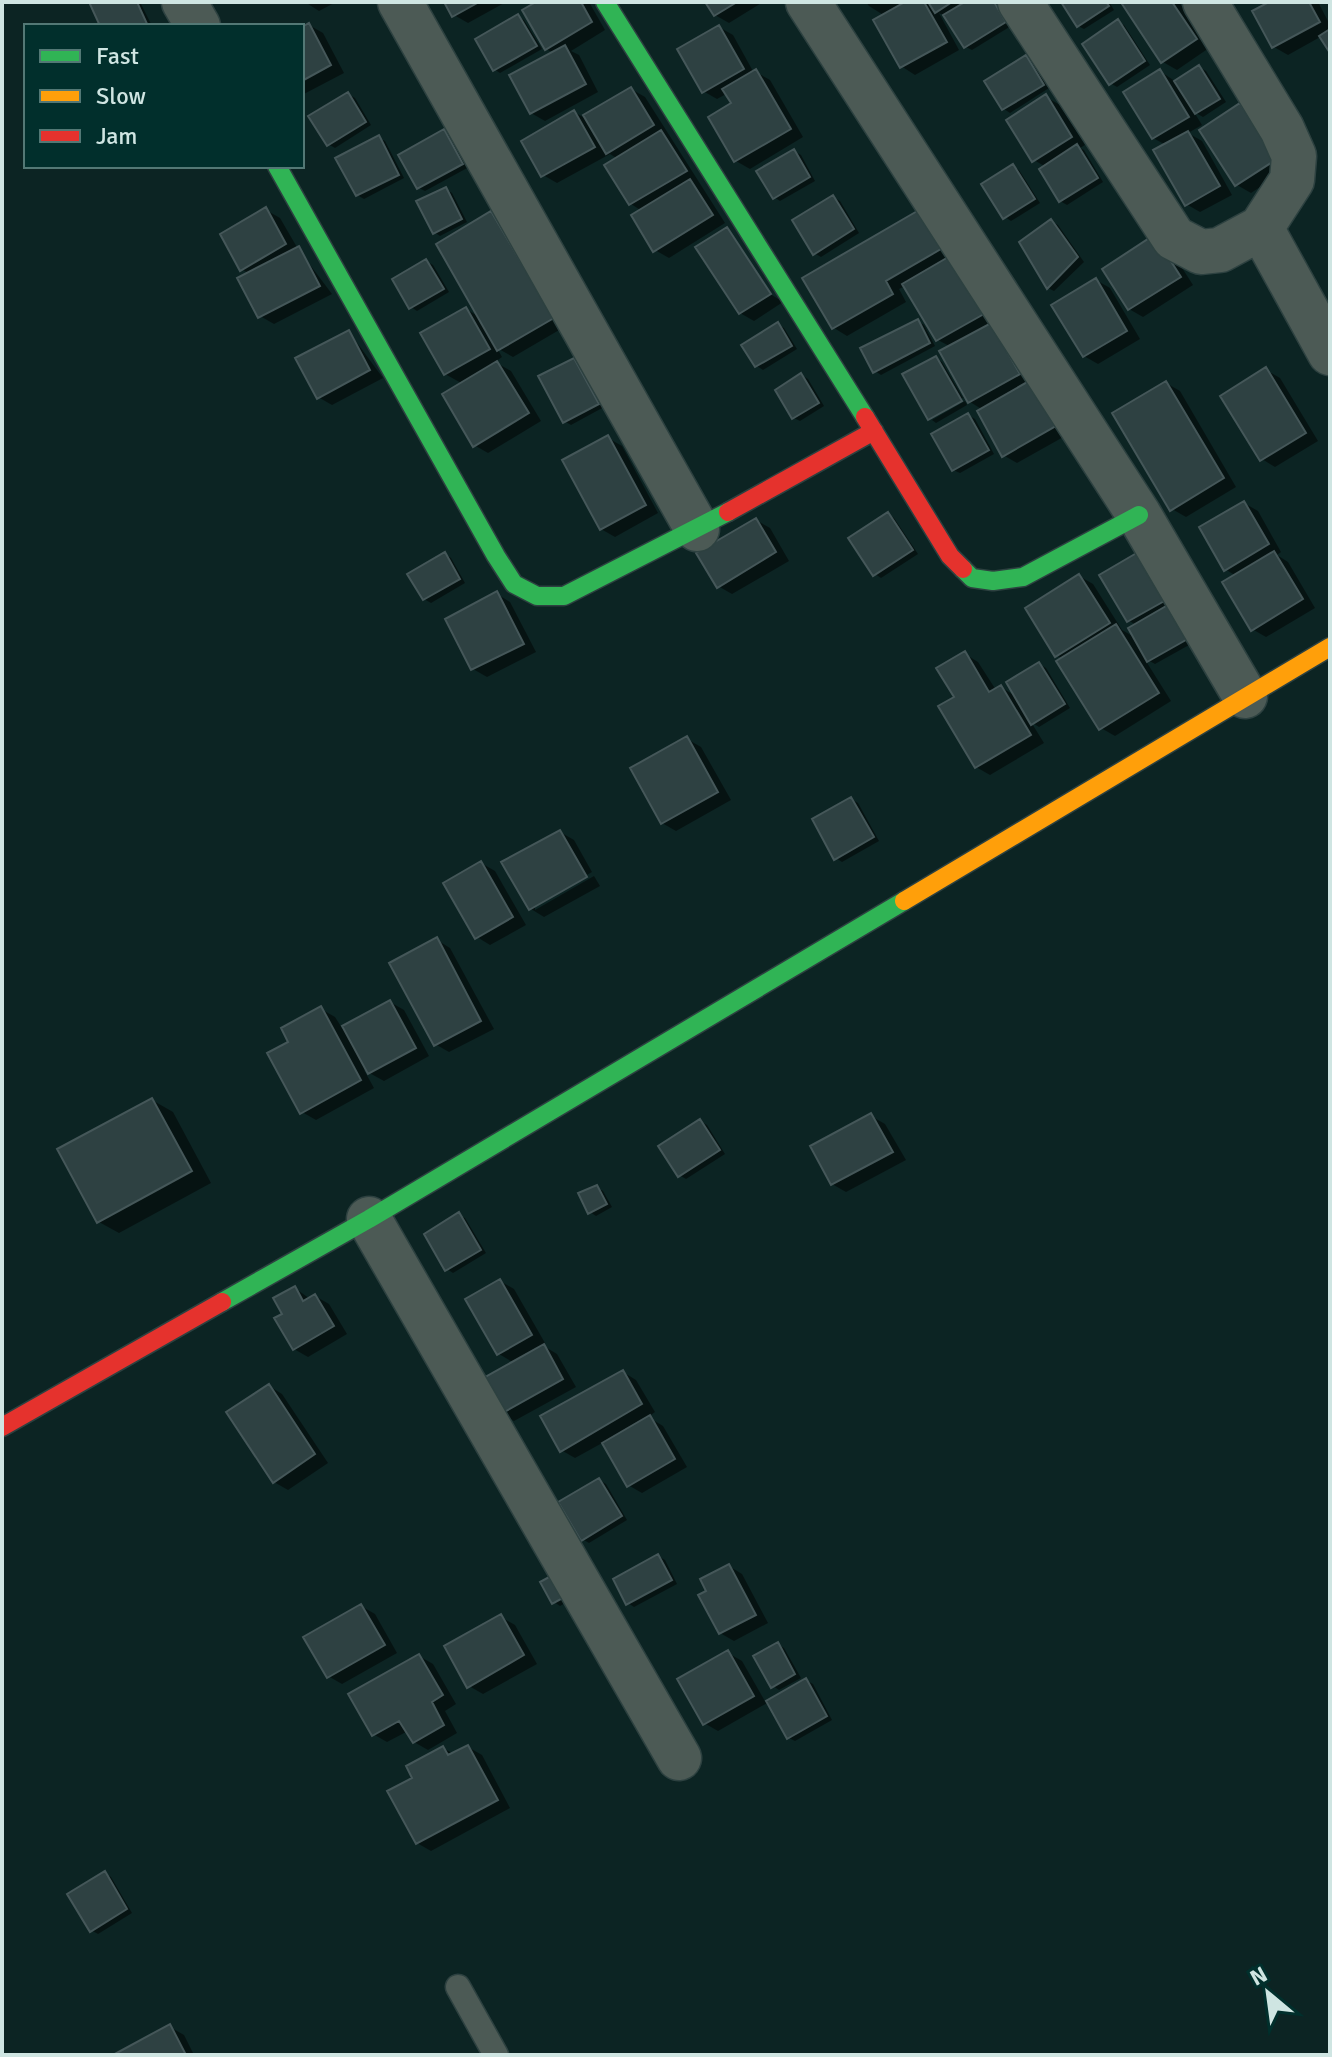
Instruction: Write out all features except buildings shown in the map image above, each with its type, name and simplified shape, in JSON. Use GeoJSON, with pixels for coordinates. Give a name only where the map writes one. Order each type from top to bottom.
{"type":"FeatureCollection","features":[{"type":"Feature","properties":{"kind":"street"},"geometry":{"type":"LineString","coordinates":[[184,2],[197,24]]}},
{"type":"Feature","properties":{"kind":"street"},"geometry":{"type":"LineString","coordinates":[[400,2],[697,529]]}},
{"type":"Feature","properties":{"kind":"street"},"geometry":{"type":"LineString","coordinates":[[605,2],[950,556],[972,578],[993,581],[1023,577],[1139,515]]}},
{"type":"Feature","properties":{"kind":"street"},"geometry":{"type":"LineString","coordinates":[[808,2],[1139,515],[1245,696]]}},
{"type":"Feature","properties":{"kind":"street"},"geometry":{"type":"LineString","coordinates":[[1020,2],[1174,238],[1201,252],[1220,250],[1261,228],[1292,180],[1294,156],[1282,129],[1205,2]]}},
{"type":"Feature","properties":{"kind":"street"},"geometry":{"type":"LineString","coordinates":[[278,168],[496,556],[514,584],[537,596],[564,596],[697,529],[874,431]]}},
{"type":"Feature","properties":{"kind":"street"},"geometry":{"type":"LineString","coordinates":[[1261,228],[1330,353]]}},
{"type":"Feature","properties":{"kind":"street"},"geometry":{"type":"LineString","coordinates":[[2,1427],[369,1219],[1330,647]]}},
{"type":"Feature","properties":{"kind":"street"},"geometry":{"type":"LineString","coordinates":[[369,1219],[679,1758]]}},
{"type":"Feature","properties":{"kind":"lane"},"geometry":{"type":"LineString","coordinates":[[458,1987],[496,2055]]}},
{"type":"Feature","properties":{"kind":"traffic: fast"},"geometry":{"type":"LineString","coordinates":[[605,2],[865,417]]}},
{"type":"Feature","properties":{"kind":"traffic: fast"},"geometry":{"type":"LineString","coordinates":[[278,168],[514,584],[537,596],[564,596],[728,512]]}},
{"type":"Feature","properties":{"kind":"traffic: fast"},"geometry":{"type":"LineString","coordinates":[[963,569],[972,578],[993,581],[1023,577],[1139,515]]}},
{"type":"Feature","properties":{"kind":"traffic: fast"},"geometry":{"type":"LineString","coordinates":[[222,1302],[369,1219],[904,901]]}},
{"type":"Feature","properties":{"kind":"traffic: slow"},"geometry":{"type":"LineString","coordinates":[[904,901],[1330,647]]}},
{"type":"Feature","properties":{"kind":"traffic: jam"},"geometry":{"type":"LineString","coordinates":[[865,417],[950,556],[963,569]]}},
{"type":"Feature","properties":{"kind":"traffic: jam"},"geometry":{"type":"LineString","coordinates":[[728,512],[874,431]]}},
{"type":"Feature","properties":{"kind":"traffic: jam"},"geometry":{"type":"LineString","coordinates":[[2,1427],[222,1302]]}}]}
